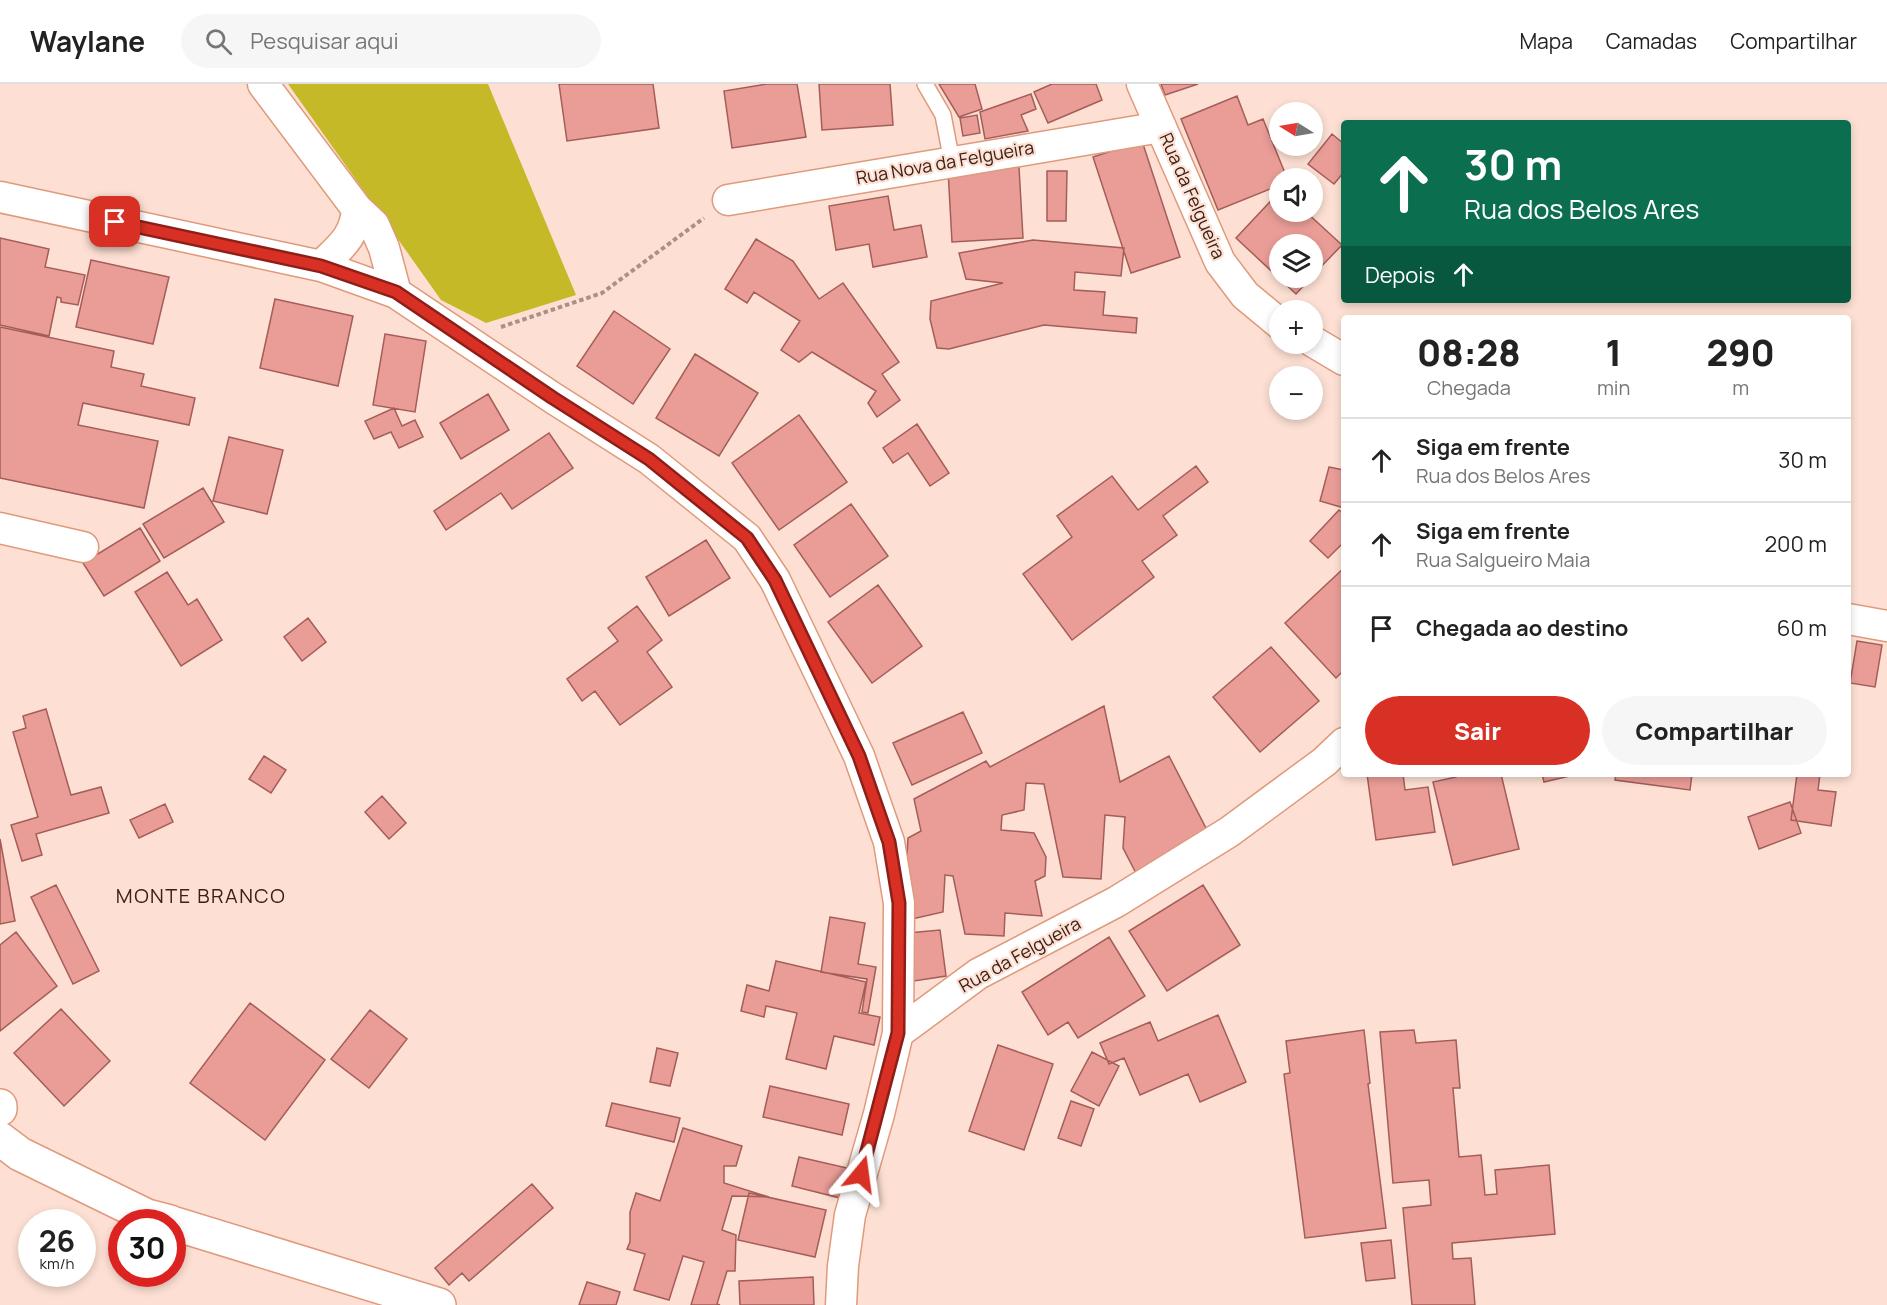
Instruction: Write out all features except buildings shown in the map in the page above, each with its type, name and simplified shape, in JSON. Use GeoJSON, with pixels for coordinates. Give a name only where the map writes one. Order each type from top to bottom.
{"type":"FeatureCollection","features":[{"type":"Feature","properties":{"kind":"street"},"geometry":{"type":"LineString","coordinates":[[263,84],[357,208],[374,225],[384,248],[396,292]]}},
{"type":"Feature","properties":{"kind":"street","name":"Rua da Felgueira"},"geometry":{"type":"LineString","coordinates":[[1142,84],[1220,261],[1245,295],[1269,315]]}},
{"type":"Feature","properties":{"kind":"street","name":"Rua Nova da Felgueira"},"geometry":{"type":"LineString","coordinates":[[728,200],[1161,127]]}},
{"type":"Feature","properties":{"kind":"street"},"geometry":{"type":"LineString","coordinates":[[0,198],[321,266],[396,292],[649,459],[747,538],[775,580],[859,756],[889,842],[899,903],[898,1033],[879,1114],[850,1215],[843,1266],[841,1305]]}},
{"type":"Feature","properties":{"kind":"street"},"geometry":{"type":"LineString","coordinates":[[321,266],[343,244],[356,226],[357,208]]}},
{"type":"Feature","properties":{"kind":"street"},"geometry":{"type":"LineString","coordinates":[[1323,348],[1341,358]]}},
{"type":"Feature","properties":{"kind":"street"},"geometry":{"type":"LineString","coordinates":[[0,528],[83,548]]}},
{"type":"Feature","properties":{"kind":"street"},"geometry":{"type":"LineString","coordinates":[[1851,620],[1887,626]]}},
{"type":"Feature","properties":{"kind":"street","name":"Rua da Felgueira"},"geometry":{"type":"LineString","coordinates":[[898,1033],[978,974],[1116,902],[1229,831],[1316,769],[1341,746]]}},
{"type":"Feature","properties":{"kind":"street"},"geometry":{"type":"LineString","coordinates":[[0,1139],[20,1154],[133,1209]]}},
{"type":"Feature","properties":{"kind":"street"},"geometry":{"type":"LineString","coordinates":[[186,1228],[439,1305]]}},
{"type":"Feature","properties":{"kind":"lane"},"geometry":{"type":"LineString","coordinates":[[925,84],[944,115],[952,162]]}},
{"type":"Feature","properties":{"kind":"path"},"geometry":{"type":"LineString","coordinates":[[464,338],[602,293],[728,200]]}},
{"type":"Feature","properties":{"kind":"shaded area"},"geometry":{"type":"Polygon","coordinates":[[[288,84],[488,84],[576,295],[486,323],[441,300],[288,84]]]}},
{"type":"Feature","properties":{"kind":"district","name":"MONTE BRANCO"},"geometry":{"type":"Point","coordinates":[201,896]}},
{"type":"Feature","properties":{"kind":"route"},"geometry":{"type":"LineString","coordinates":[[115,222],[321,266],[396,292],[553,398],[649,459],[747,538],[775,580],[859,756],[889,842],[899,903],[898,1033],[879,1114],[861,1174]]}}]}
